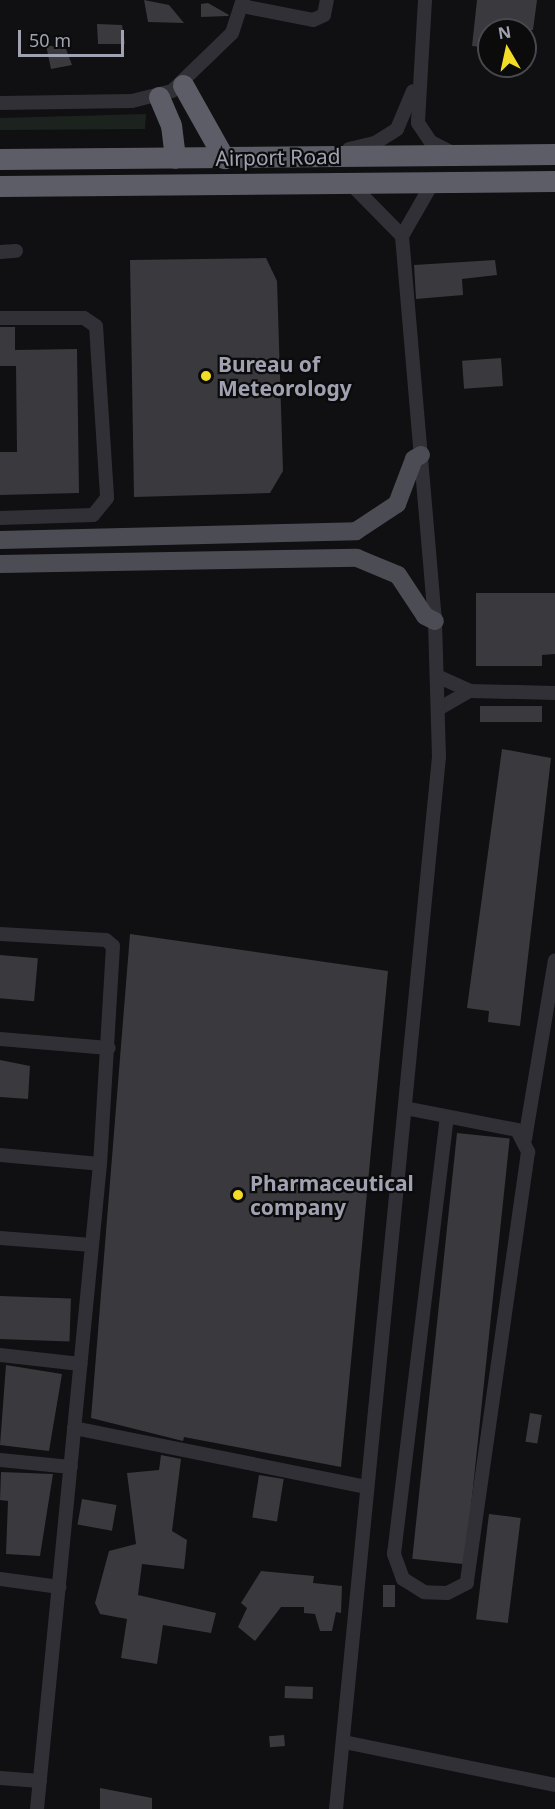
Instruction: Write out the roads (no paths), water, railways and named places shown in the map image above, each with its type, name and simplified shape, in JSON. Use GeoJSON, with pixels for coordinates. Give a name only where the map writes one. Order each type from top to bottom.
{"type":"FeatureCollection","features":[{"type":"Feature","properties":{"kind":"highway"},"geometry":{"type":"LineString","coordinates":[[183,85],[225,158]]}},
{"type":"Feature","properties":{"kind":"highway"},"geometry":{"type":"LineString","coordinates":[[159,97],[171,125],[175,158]]}},
{"type":"Feature","properties":{"kind":"highway","name":"Airport Road"},"geometry":{"type":"LineString","coordinates":[[0,159],[555,154]]}},
{"type":"Feature","properties":{"kind":"highway","name":"Airport Road"},"geometry":{"type":"LineString","coordinates":[[0,186],[555,182]]}},
{"type":"Feature","properties":{"kind":"main road"},"geometry":{"type":"LineString","coordinates":[[0,540],[356,531],[397,504],[414,459],[421,455]]}},
{"type":"Feature","properties":{"kind":"main road"},"geometry":{"type":"LineString","coordinates":[[0,564],[357,558],[398,574],[425,616],[435,621]]}},
{"type":"Feature","properties":{"kind":"street"},"geometry":{"type":"LineString","coordinates":[[0,103],[159,97],[183,85],[232,33],[243,3],[313,20],[324,15],[327,0]]}},
{"type":"Feature","properties":{"kind":"street"},"geometry":{"type":"LineString","coordinates":[[312,156],[390,135],[407,112],[417,74],[425,0]]}},
{"type":"Feature","properties":{"kind":"street"},"geometry":{"type":"LineString","coordinates":[[417,74],[420,130],[431,142],[457,155]]}},
{"type":"Feature","properties":{"kind":"street"},"geometry":{"type":"LineString","coordinates":[[336,1809],[405,1108],[440,708],[435,621],[402,236],[433,182]]}},
{"type":"Feature","properties":{"kind":"street"},"geometry":{"type":"LineString","coordinates":[[350,183],[402,236]]}},
{"type":"Feature","properties":{"kind":"street"},"geometry":{"type":"LineString","coordinates":[[0,252],[16,251]]}},
{"type":"Feature","properties":{"kind":"street"},"geometry":{"type":"LineString","coordinates":[[0,318],[84,318],[96,326],[107,498],[93,515],[0,518]]}},
{"type":"Feature","properties":{"kind":"street"},"geometry":{"type":"LineString","coordinates":[[439,677],[470,691],[555,693]]}},
{"type":"Feature","properties":{"kind":"street"},"geometry":{"type":"LineString","coordinates":[[440,708],[470,691]]}},
{"type":"Feature","properties":{"kind":"street"},"geometry":{"type":"LineString","coordinates":[[0,934],[105,940],[113,946],[109,1048],[100,1164],[37,1809]]}},
{"type":"Feature","properties":{"kind":"street"},"geometry":{"type":"LineString","coordinates":[[447,1117],[394,1554],[402,1579],[424,1592],[447,1593],[467,1583],[528,1152],[525,1139],[555,960]]}},
{"type":"Feature","properties":{"kind":"street"},"geometry":{"type":"LineString","coordinates":[[0,1039],[109,1048]]}},
{"type":"Feature","properties":{"kind":"street"},"geometry":{"type":"LineString","coordinates":[[405,1108],[517,1130],[525,1139]]}},
{"type":"Feature","properties":{"kind":"street"},"geometry":{"type":"LineString","coordinates":[[0,1155],[100,1164]]}},
{"type":"Feature","properties":{"kind":"street"},"geometry":{"type":"LineString","coordinates":[[0,1238],[92,1245]]}},
{"type":"Feature","properties":{"kind":"street"},"geometry":{"type":"LineString","coordinates":[[0,1355],[80,1364]]}},
{"type":"Feature","properties":{"kind":"street"},"geometry":{"type":"LineString","coordinates":[[74,1428],[367,1487]]}},
{"type":"Feature","properties":{"kind":"street"},"geometry":{"type":"LineString","coordinates":[[0,1460],[71,1467]]}},
{"type":"Feature","properties":{"kind":"street"},"geometry":{"type":"LineString","coordinates":[[0,1579],[59,1587]]}},
{"type":"Feature","properties":{"kind":"street"},"geometry":{"type":"LineString","coordinates":[[344,1742],[555,1785]]}},
{"type":"Feature","properties":{"kind":"street"},"geometry":{"type":"LineString","coordinates":[[0,1778],[40,1781]]}},
{"type":"Feature","properties":{"kind":"place","name":"Bureau of Meteorology"},"geometry":{"type":"Point","coordinates":[206,376]}},
{"type":"Feature","properties":{"kind":"place","name":"Pharmaceutical company"},"geometry":{"type":"Point","coordinates":[238,1195]}}]}
